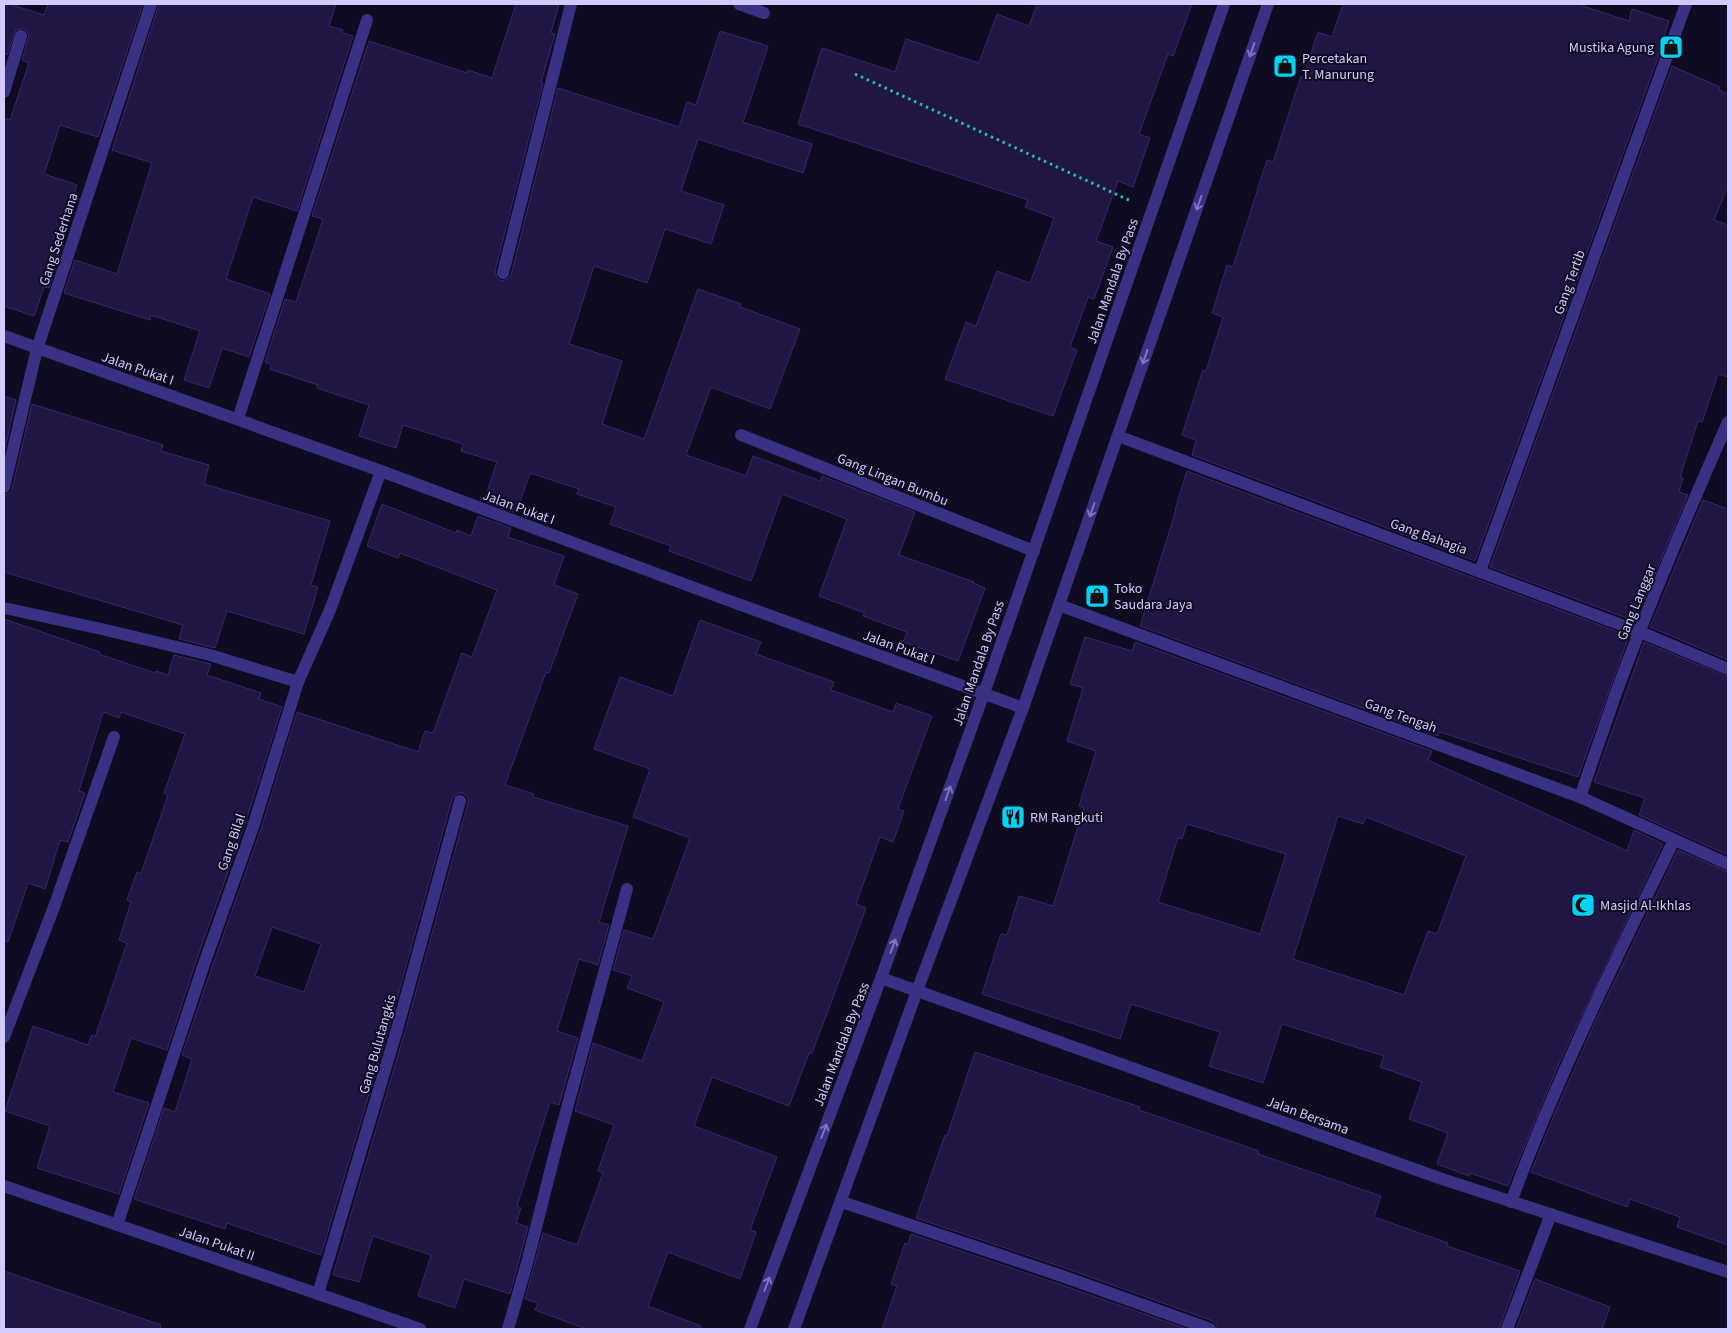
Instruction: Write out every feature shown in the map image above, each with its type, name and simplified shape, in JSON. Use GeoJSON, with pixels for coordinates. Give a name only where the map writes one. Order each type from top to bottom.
{"type":"FeatureCollection","features":[{"type":"Feature","properties":{"kind":"street","name":"Gang Sederhana"},"geometry":{"type":"LineString","coordinates":[[4,487],[37,349],[151,4]]}},
{"type":"Feature","properties":{"kind":"street"},"geometry":{"type":"LineString","coordinates":[[503,273],[571,4]]}},
{"type":"Feature","properties":{"kind":"street"},"geometry":{"type":"LineString","coordinates":[[739,4],[764,13]]}},
{"type":"Feature","properties":{"kind":"street","name":"Jalan Mandala By Pass"},"geometry":{"type":"LineString","coordinates":[[750,1329],[881,978],[984,694],[1224,4]]}},
{"type":"Feature","properties":{"kind":"street"},"geometry":{"type":"LineString","coordinates":[[794,1329],[842,1202],[917,991],[1023,708],[1268,4]]}},
{"type":"Feature","properties":{"kind":"street","name":"Gang Tertib"},"geometry":{"type":"LineString","coordinates":[[1480,571],[1686,4]]}},
{"type":"Feature","properties":{"kind":"street"},"geometry":{"type":"LineString","coordinates":[[238,419],[367,20]]}},
{"type":"Feature","properties":{"kind":"street"},"geometry":{"type":"LineString","coordinates":[[4,92],[21,36]]}},
{"type":"Feature","properties":{"kind":"street","name":"Jalan Pukat I"},"geometry":{"type":"LineString","coordinates":[[4,336],[381,471],[728,601],[1023,708]]}},
{"type":"Feature","properties":{"kind":"street","name":"Gang Langgar"},"geometry":{"type":"LineString","coordinates":[[1580,797],[1640,632],[1728,422]]}},
{"type":"Feature","properties":{"kind":"street","name":"Gang Lingan Bumbu"},"geometry":{"type":"LineString","coordinates":[[741,435],[1034,551]]}},
{"type":"Feature","properties":{"kind":"street","name":"Gang Bahagia"},"geometry":{"type":"LineString","coordinates":[[1118,436],[1640,632],[1728,669]]}},
{"type":"Feature","properties":{"kind":"street","name":"Gang Bilal"},"geometry":{"type":"LineString","coordinates":[[117,1225],[204,964],[253,827],[298,682],[330,610],[381,471]]}},
{"type":"Feature","properties":{"kind":"street","name":"Gang Tengah"},"geometry":{"type":"LineString","coordinates":[[1059,605],[1580,797],[1728,864]]}},
{"type":"Feature","properties":{"kind":"street"},"geometry":{"type":"LineString","coordinates":[[4,608],[210,655],[298,682]]}},
{"type":"Feature","properties":{"kind":"street"},"geometry":{"type":"LineString","coordinates":[[4,1037],[54,907],[114,738]]}},
{"type":"Feature","properties":{"kind":"street","name":"Gang Bulutangkis"},"geometry":{"type":"LineString","coordinates":[[318,1294],[398,1026],[460,801]]}},
{"type":"Feature","properties":{"kind":"street"},"geometry":{"type":"LineString","coordinates":[[1511,1202],[1534,1141],[1586,1022],[1674,840]]}},
{"type":"Feature","properties":{"kind":"street"},"geometry":{"type":"LineString","coordinates":[[508,1329],[627,889]]}},
{"type":"Feature","properties":{"kind":"street","name":"Jalan Bersama"},"geometry":{"type":"LineString","coordinates":[[881,978],[1442,1179],[1728,1272]]}},
{"type":"Feature","properties":{"kind":"street","name":"Jalan Pukat II"},"geometry":{"type":"LineString","coordinates":[[4,1186],[420,1329]]}},
{"type":"Feature","properties":{"kind":"street"},"geometry":{"type":"LineString","coordinates":[[842,1202],[1062,1276],[1210,1329]]}},
{"type":"Feature","properties":{"kind":"street"},"geometry":{"type":"LineString","coordinates":[[1507,1329],[1551,1214]]}},
{"type":"Feature","properties":{"kind":"path"},"geometry":{"type":"LineString","coordinates":[[855,74],[1152,210]]}},
{"type":"Feature","properties":{"kind":"building"},"geometry":{"type":"Polygon","coordinates":[[[4,4],[44,15],[48,4],[143,4],[98,137],[60,125],[44,174],[77,185],[55,254],[59,255],[49,288],[44,287],[34,316],[4,306],[4,118],[10,120],[29,63],[22,60],[29,35],[24,28],[16,30],[7,55],[4,54],[4,4]]]}},
{"type":"Feature","properties":{"kind":"building"},"geometry":{"type":"Polygon","coordinates":[[[159,4],[336,4],[329,26],[343,30],[342,33],[353,36],[297,211],[253,197],[226,279],[270,294],[249,357],[222,348],[209,388],[184,380],[200,331],[151,315],[150,320],[64,293],[75,260],[117,274],[152,163],[112,150],[159,4]]]}},
{"type":"Feature","properties":{"kind":"building"},"geometry":{"type":"Polygon","coordinates":[[[516,4],[559,4],[551,33],[555,34],[541,82],[543,83],[495,271],[497,278],[502,281],[508,279],[511,275],[558,88],[679,127],[687,102],[696,105],[720,31],[768,46],[743,122],[812,144],[803,173],[698,139],[681,191],[724,205],[711,244],[665,229],[647,283],[594,266],[569,344],[622,361],[602,424],[644,439],[698,289],[741,304],[740,307],[800,329],[770,409],[711,387],[686,455],[746,476],[753,456],[820,481],[822,476],[915,512],[899,555],[974,582],[985,588],[958,661],[903,642],[907,632],[863,616],[865,613],[819,596],[847,519],[782,494],[751,581],[669,551],[671,546],[610,524],[616,507],[577,494],[579,489],[530,473],[516,513],[484,501],[497,462],[461,451],[463,444],[403,425],[396,448],[359,436],[369,405],[317,388],[318,385],[270,369],[271,365],[265,362],[285,299],[296,302],[323,219],[312,216],[369,41],[467,73],[468,70],[492,78],[516,4]]]}},
{"type":"Feature","properties":{"kind":"building"},"geometry":{"type":"Polygon","coordinates":[[[1037,4],[1192,4],[1173,56],[1168,54],[1139,134],[1150,138],[1133,187],[1118,181],[1096,241],[1113,247],[1094,299],[1088,297],[1070,347],[1077,350],[1053,416],[945,379],[966,322],[976,326],[997,271],[1030,283],[1054,218],[1025,207],[1028,200],[798,124],[822,48],[895,72],[906,39],[979,63],[997,14],[1029,26],[1037,4]]]}},
{"type":"Feature","properties":{"kind":"building"},"geometry":{"type":"Polygon","coordinates":[[[1343,4],[1577,4],[1629,21],[1632,9],[1669,21],[1657,60],[1475,561],[1192,455],[1196,440],[1182,435],[1203,370],[1206,371],[1223,317],[1212,313],[1227,265],[1233,267],[1267,160],[1273,162],[1301,76],[1303,77],[1318,32],[1332,37],[1343,4]]]}},
{"type":"Feature","properties":{"kind":"building"},"geometry":{"type":"Polygon","coordinates":[[[1672,66],[1720,87],[1719,90],[1728,94],[1728,186],[1714,220],[1728,225],[1728,377],[1718,374],[1702,422],[1698,421],[1680,477],[1683,478],[1679,492],[1688,495],[1635,621],[1490,567],[1672,66]]]}},
{"type":"Feature","properties":{"kind":"building"},"geometry":{"type":"Polygon","coordinates":[[[4,396],[16,400],[4,453],[4,396]]]}},
{"type":"Feature","properties":{"kind":"building"},"geometry":{"type":"Polygon","coordinates":[[[32,404],[163,445],[161,451],[209,465],[204,484],[330,521],[311,585],[318,587],[304,634],[227,611],[215,648],[179,639],[183,625],[4,572],[4,495],[10,493],[12,489],[32,404]]]}},
{"type":"Feature","properties":{"kind":"building"},"geometry":{"type":"Polygon","coordinates":[[[1187,471],[1629,636],[1578,777],[1440,732],[1438,736],[1140,626],[1187,471]]]}},
{"type":"Feature","properties":{"kind":"building"},"geometry":{"type":"Polygon","coordinates":[[[1703,500],[1728,509],[1728,660],[1650,627],[1703,500]]]}},
{"type":"Feature","properties":{"kind":"building"},"geometry":{"type":"Polygon","coordinates":[[[382,504],[456,533],[457,530],[471,536],[478,516],[511,528],[508,537],[564,556],[554,585],[578,594],[549,673],[546,672],[505,785],[534,794],[533,797],[628,826],[599,922],[609,925],[598,965],[579,959],[557,1031],[578,1038],[559,1105],[550,1102],[517,1206],[521,1208],[516,1223],[528,1227],[510,1294],[464,1279],[455,1308],[418,1296],[431,1255],[373,1236],[359,1282],[333,1275],[406,1028],[468,803],[468,798],[463,793],[458,793],[452,799],[390,1024],[321,1255],[227,1223],[225,1229],[134,1199],[164,1108],[175,1112],[192,1059],[182,1055],[261,829],[297,712],[418,752],[425,731],[433,733],[462,653],[472,657],[497,590],[400,553],[398,558],[367,546],[382,504]],[[272,927],[255,976],[304,992],[321,944],[272,927]]]}},
{"type":"Feature","properties":{"kind":"building"},"geometry":{"type":"Polygon","coordinates":[[[4,619],[155,673],[156,671],[168,675],[174,655],[211,664],[207,675],[261,693],[259,699],[282,707],[245,824],[196,961],[167,1050],[131,1038],[113,1092],[149,1103],[119,1194],[37,1168],[50,1126],[5,1111],[33,1026],[88,1045],[92,1035],[95,1037],[127,943],[119,940],[131,902],[127,900],[137,872],[141,874],[168,795],[164,793],[185,734],[121,712],[119,718],[103,712],[79,791],[85,793],[68,842],[60,840],[45,889],[28,883],[8,942],[4,941],[4,619]]]}},
{"type":"Feature","properties":{"kind":"building"},"geometry":{"type":"Polygon","coordinates":[[[700,620],[761,642],[756,654],[834,682],[831,690],[893,712],[896,703],[932,716],[898,809],[904,811],[893,842],[880,837],[856,904],[866,908],[812,1053],[809,1053],[789,1106],[712,1077],[694,1126],[777,1157],[750,1230],[756,1232],[740,1279],[668,1252],[648,1306],[701,1326],[701,1329],[586,1329],[535,1310],[538,1303],[525,1299],[543,1233],[577,1245],[603,1173],[598,1171],[614,1125],[575,1111],[593,1043],[642,1061],[664,1002],[627,988],[632,976],[613,970],[624,930],[653,939],[690,838],[633,817],[650,769],[594,749],[620,677],[673,696],[700,620]]]}},
{"type":"Feature","properties":{"kind":"building"},"geometry":{"type":"Polygon","coordinates":[[[1085,637],[1132,651],[1135,642],[1432,751],[1428,760],[1627,851],[1634,830],[1663,844],[1560,1061],[1508,1186],[1470,1173],[1469,1176],[1437,1164],[1448,1133],[1409,1119],[1422,1082],[1380,1067],[1384,1056],[1282,1024],[1263,1083],[1209,1066],[1220,1032],[1131,1004],[1120,1039],[982,994],[1001,934],[1007,935],[1019,896],[1053,906],[1084,808],[1079,806],[1096,751],[1067,741],[1083,688],[1070,684],[1085,637]],[[1338,816],[1293,959],[1404,995],[1428,931],[1437,934],[1466,856],[1366,817],[1363,824],[1338,816]],[[1187,824],[1182,839],[1178,838],[1158,902],[1260,934],[1286,854],[1187,824]]]}},
{"type":"Feature","properties":{"kind":"building"},"geometry":{"type":"Polygon","coordinates":[[[1644,642],[1728,677],[1728,855],[1639,815],[1645,798],[1594,782],[1644,642]]]}},
{"type":"Feature","properties":{"kind":"building"},"geometry":{"type":"Polygon","coordinates":[[[1678,850],[1728,872],[1728,1245],[1677,1227],[1680,1217],[1630,1199],[1627,1207],[1531,1172],[1595,1022],[1678,850]]]}},
{"type":"Feature","properties":{"kind":"building"},"geometry":{"type":"Polygon","coordinates":[[[975,1052],[1140,1107],[1139,1110],[1259,1151],[1258,1154],[1381,1196],[1374,1217],[1448,1243],[1447,1246],[1520,1271],[1499,1329],[1218,1329],[1213,1321],[1065,1268],[916,1218],[945,1135],[947,1136],[975,1052]]]}},
{"type":"Feature","properties":{"kind":"building"},"geometry":{"type":"Polygon","coordinates":[[[911,1234],[1187,1329],[882,1329],[897,1286],[891,1284],[905,1243],[908,1244],[911,1234]]]}},
{"type":"Feature","properties":{"kind":"building"},"geometry":{"type":"Polygon","coordinates":[[[4,1271],[161,1325],[160,1329],[4,1329],[4,1271]]]}},
{"type":"Feature","properties":{"kind":"building"},"geometry":{"type":"Polygon","coordinates":[[[1535,1279],[1610,1307],[1602,1329],[1516,1329],[1535,1279]]]}},
{"type":"Feature","properties":{"kind":"place","name":"Mustika Agung"},"geometry":{"type":"Point","coordinates":[1671,47]}},
{"type":"Feature","properties":{"kind":"place","name":"Percetakan T. Manurung"},"geometry":{"type":"Point","coordinates":[1285,66]}},
{"type":"Feature","properties":{"kind":"place","name":"Toko Saudara Jaya"},"geometry":{"type":"Point","coordinates":[1097,596]}},
{"type":"Feature","properties":{"kind":"place","name":"RM Rangkuti"},"geometry":{"type":"Point","coordinates":[1013,817]}},
{"type":"Feature","properties":{"kind":"place","name":"Masjid Al-Ikhlas"},"geometry":{"type":"Point","coordinates":[1583,905]}}]}
